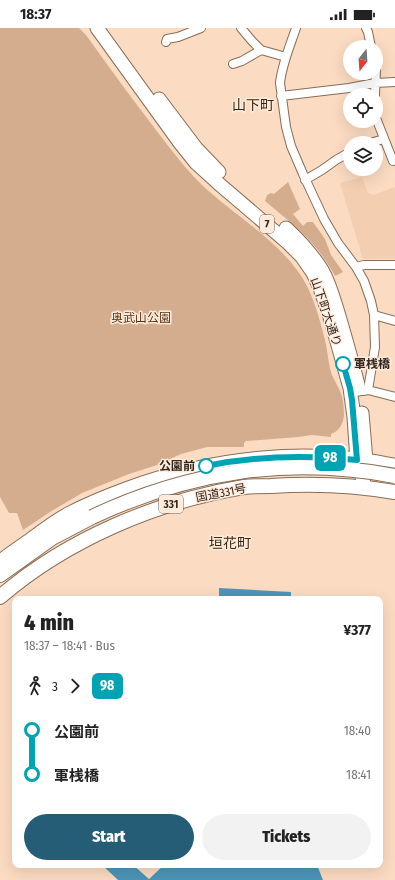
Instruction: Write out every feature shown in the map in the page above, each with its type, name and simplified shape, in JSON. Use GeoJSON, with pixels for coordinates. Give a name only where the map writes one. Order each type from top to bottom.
{"type":"FeatureCollection","features":[{"type":"Feature","properties":{"kind":"highway","name":"331"},"geometry":{"type":"LineString","coordinates":[[0,562],[68,514],[105,497],[172,474],[219,463],[264,458],[336,458],[362,460],[395,466]]}},
{"type":"Feature","properties":{"kind":"highway","name":"国道331号"},"geometry":{"type":"LineString","coordinates":[[0,574],[52,538],[111,508],[173,486],[208,477],[248,470],[315,467],[331,467],[395,476]]}},
{"type":"Feature","properties":{"kind":"highway","name":"国道331号"},"geometry":{"type":"LineString","coordinates":[[0,597],[38,568],[69,549],[100,533],[131,519],[201,495],[245,487],[295,484],[365,487],[395,492]]}},
{"type":"Feature","properties":{"kind":"main road","name":"山下町大通り"},"geometry":{"type":"LineString","coordinates":[[97,28],[196,163],[287,242],[302,257],[312,273],[320,288],[330,317],[350,388],[365,487]]}},
{"type":"Feature","properties":{"kind":"main road","name":"山下町大通り"},"geometry":{"type":"LineString","coordinates":[[108,28],[166,109],[202,155],[221,175],[301,242],[322,271],[331,290],[352,361],[364,391],[365,434],[362,460]]}},
{"type":"Feature","properties":{"kind":"street"},"geometry":{"type":"LineString","coordinates":[[166,42],[167,39],[178,37],[201,28]]}},
{"type":"Feature","properties":{"kind":"street"},"geometry":{"type":"LineString","coordinates":[[241,28],[261,50],[286,57]]}},
{"type":"Feature","properties":{"kind":"street"},"geometry":{"type":"LineString","coordinates":[[296,28],[286,57],[280,83],[286,126],[291,146],[305,180],[324,219],[356,267],[369,294],[374,314],[375,347],[364,391],[395,397]]}},
{"type":"Feature","properties":{"kind":"street"},"geometry":{"type":"LineString","coordinates":[[366,28],[370,40]]}},
{"type":"Feature","properties":{"kind":"street"},"geometry":{"type":"LineString","coordinates":[[233,64],[242,61],[261,50]]}},
{"type":"Feature","properties":{"kind":"street"},"geometry":{"type":"LineString","coordinates":[[375,80],[375,88]]}},
{"type":"Feature","properties":{"kind":"street"},"geometry":{"type":"LineString","coordinates":[[281,96],[349,88],[375,83],[395,82]]}},
{"type":"Feature","properties":{"kind":"street"},"geometry":{"type":"LineString","coordinates":[[380,128],[393,156]]}},
{"type":"Feature","properties":{"kind":"street"},"geometry":{"type":"LineString","coordinates":[[305,180],[343,156]]}},
{"type":"Feature","properties":{"kind":"street"},"geometry":{"type":"LineString","coordinates":[[356,267],[364,265],[395,265]]}},
{"type":"Feature","properties":{"kind":"street"},"geometry":{"type":"LineString","coordinates":[[374,314],[394,318]]}},
{"type":"Feature","properties":{"kind":"shaded area"},"geometry":{"type":"Polygon","coordinates":[[[362,177],[368,193],[373,195],[395,187],[395,259],[363,259],[340,183],[362,177]]]}},
{"type":"Feature","properties":{"kind":"green space","name":"奥武山公園"},"geometry":{"type":"Polygon","coordinates":[[[0,28],[79,28],[86,35],[147,118],[188,170],[212,194],[263,235],[287,257],[297,270],[311,294],[325,340],[331,371],[342,398],[344,415],[343,422],[336,431],[331,434],[331,437],[312,435],[246,441],[244,443],[244,447],[207,447],[181,454],[157,465],[129,474],[82,493],[23,530],[17,513],[9,513],[0,497],[0,28]]]}},
{"type":"Feature","properties":{"kind":"green space"},"geometry":{"type":"Polygon","coordinates":[[[288,182],[300,209],[293,214],[303,226],[307,222],[313,222],[325,239],[331,255],[343,272],[335,276],[312,243],[293,224],[265,201],[267,195],[271,193],[274,194],[288,182]]]}},
{"type":"Feature","properties":{"kind":"water"},"geometry":{"type":"Polygon","coordinates":[[[219,588],[291,592],[291,596],[219,596],[219,588]]]}},
{"type":"Feature","properties":{"kind":"water"},"geometry":{"type":"Polygon","coordinates":[[[105,868],[136,868],[149,879],[161,868],[318,868],[323,880],[118,880],[105,868]]]}},
{"type":"Feature","properties":{"kind":"bus line","name":"98"},"geometry":{"type":"LineString","coordinates":[[206,466],[219,463],[282,457],[318,457],[357,460],[352,400],[343,364]]}},
{"type":"Feature","properties":{"kind":"place","name":"軍桟橋"},"geometry":{"type":"Point","coordinates":[343,364]}},
{"type":"Feature","properties":{"kind":"place","name":"公園前"},"geometry":{"type":"Point","coordinates":[206,466]}},
{"type":"Feature","properties":{"kind":"district","name":"山下町"},"geometry":{"type":"Point","coordinates":[253,105]}},
{"type":"Feature","properties":{"kind":"district","name":"垣花町"},"geometry":{"type":"Point","coordinates":[230,543]}}]}
